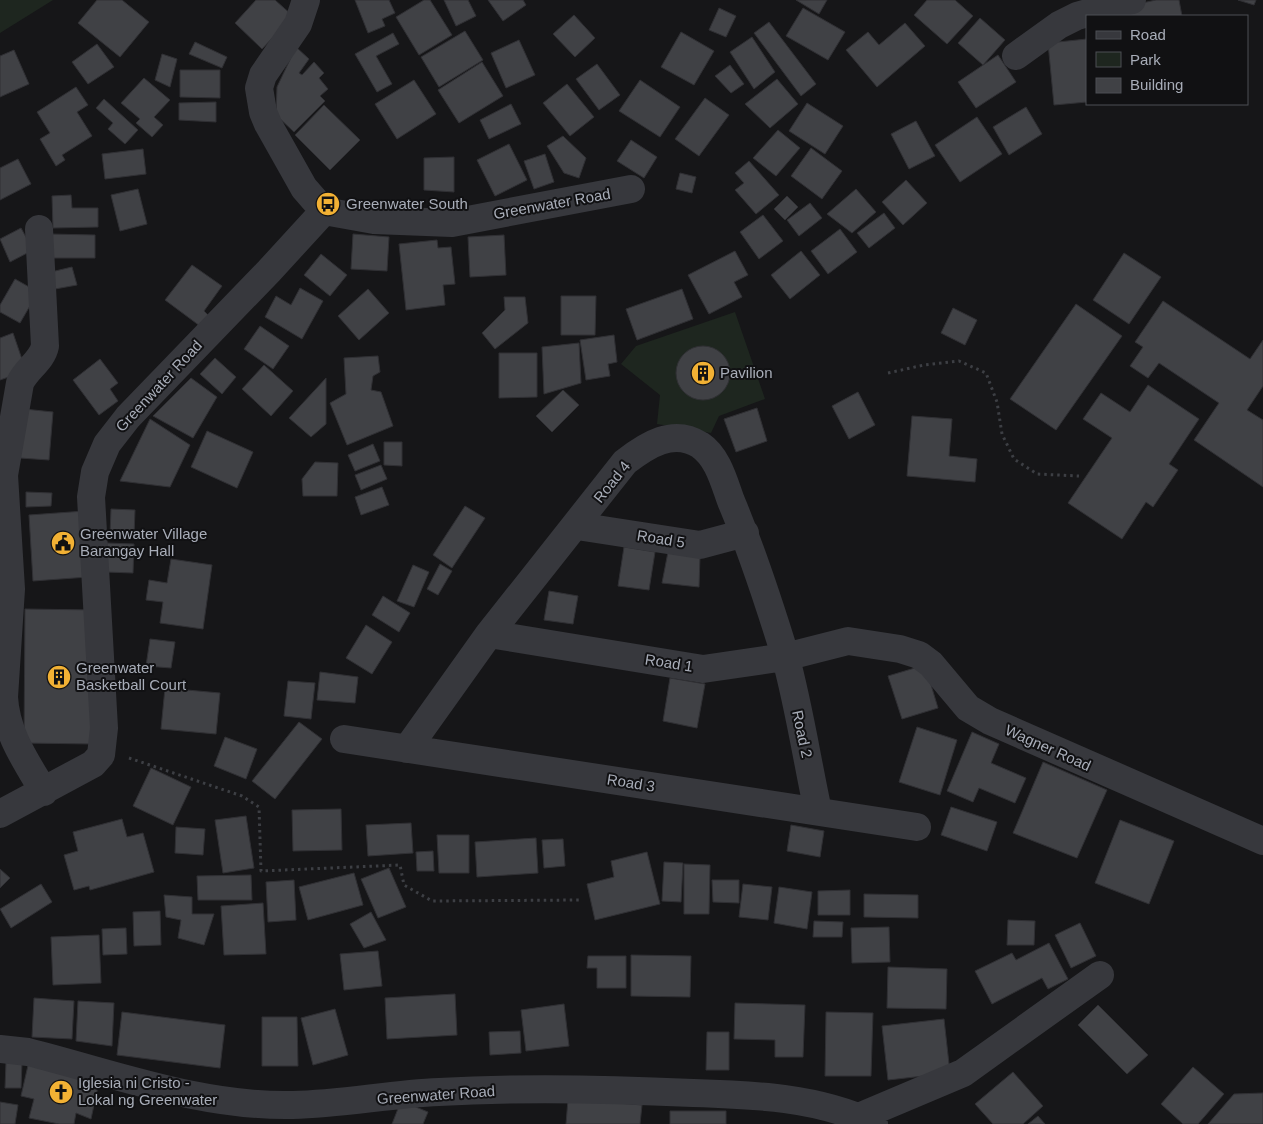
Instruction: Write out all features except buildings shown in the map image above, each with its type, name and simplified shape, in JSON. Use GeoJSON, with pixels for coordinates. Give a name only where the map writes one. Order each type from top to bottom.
{"type":"FeatureCollection","features":[{"type":"Feature","properties":{"kind":"street"},"geometry":{"type":"LineString","coordinates":[[306,0],[298,24],[263,75],[259,88],[263,112],[268,124],[304,188],[324,211]]}},
{"type":"Feature","properties":{"kind":"street"},"geometry":{"type":"LineString","coordinates":[[1016,56],[1059,25],[1077,16],[1132,0]]}},
{"type":"Feature","properties":{"kind":"street","name":"Greenwater Road"},"geometry":{"type":"LineString","coordinates":[[102,748],[104,728],[91,497],[95,472],[107,444],[128,417],[269,271],[324,211],[374,220],[452,223],[631,189]]}},
{"type":"Feature","properties":{"kind":"street"},"geometry":{"type":"LineString","coordinates":[[39,229],[45,346],[42,354],[24,375],[20,383],[4,475],[11,589],[4,697],[5,714],[10,732],[44,792]]}},
{"type":"Feature","properties":{"kind":"street","name":"Road 4"},"geometry":{"type":"LineString","coordinates":[[407,749],[489,634],[625,462],[654,442],[670,438],[683,438],[700,445],[710,453],[717,464],[745,533],[785,657]]}},
{"type":"Feature","properties":{"kind":"street","name":"Road 5"},"geometry":{"type":"LineString","coordinates":[[576,526],[700,545],[745,533]]}},
{"type":"Feature","properties":{"kind":"street","name":"Road 1"},"geometry":{"type":"LineString","coordinates":[[489,634],[703,669],[785,657],[848,641]]}},
{"type":"Feature","properties":{"kind":"street","name":"Wagner Road"},"geometry":{"type":"LineString","coordinates":[[848,641],[919,655],[931,664],[968,708],[990,721],[1263,841]]}},
{"type":"Feature","properties":{"kind":"street","name":"Road 2"},"geometry":{"type":"LineString","coordinates":[[785,657],[818,811]]}},
{"type":"Feature","properties":{"kind":"street","name":"Road 3"},"geometry":{"type":"LineString","coordinates":[[344,739],[917,827]]}},
{"type":"Feature","properties":{"kind":"street"},"geometry":{"type":"LineString","coordinates":[[0,814],[93,764],[101,755],[102,748]]}},
{"type":"Feature","properties":{"kind":"street"},"geometry":{"type":"LineString","coordinates":[[867,1120],[963,1073],[1100,975]]}},
{"type":"Feature","properties":{"kind":"street","name":"Greenwater Road"},"geometry":{"type":"LineString","coordinates":[[0,1048],[36,1054],[202,1098],[246,1103],[292,1105],[438,1092],[611,1089],[739,1095],[790,1100],[825,1105],[867,1120]]}},
{"type":"Feature","properties":{"kind":"path"},"geometry":{"type":"LineString","coordinates":[[888,373],[924,365],[959,361],[986,373],[997,402],[1002,434],[1014,459],[1037,474],[1079,476]]}},
{"type":"Feature","properties":{"kind":"path"},"geometry":{"type":"LineString","coordinates":[[102,748],[242,796],[259,807],[261,871],[400,864],[404,885],[432,901],[581,900]]}},
{"type":"Feature","properties":{"kind":"green space"},"geometry":{"type":"Polygon","coordinates":[[[0,0],[53,0],[0,33],[0,0]]]}},
{"type":"Feature","properties":{"kind":"green space"},"geometry":{"type":"Polygon","coordinates":[[[735,312],[765,399],[719,416],[711,433],[657,424],[660,395],[621,364],[636,346],[735,312]]]}},
{"type":"Feature","properties":{"kind":"place","name":"Greenwater South"},"geometry":{"type":"Point","coordinates":[328,204]}},
{"type":"Feature","properties":{"kind":"place","name":"Pavilion"},"geometry":{"type":"Point","coordinates":[703,373]}},
{"type":"Feature","properties":{"kind":"place","name":"Greenwater Village Barangay Hall"},"geometry":{"type":"Point","coordinates":[63,543]}},
{"type":"Feature","properties":{"kind":"place","name":"Greenwater Basketball Court"},"geometry":{"type":"Point","coordinates":[59,677]}},
{"type":"Feature","properties":{"kind":"place","name":"Iglesia ni Cristo - Lokal ng Greenwater"},"geometry":{"type":"Point","coordinates":[61,1092]}}]}
